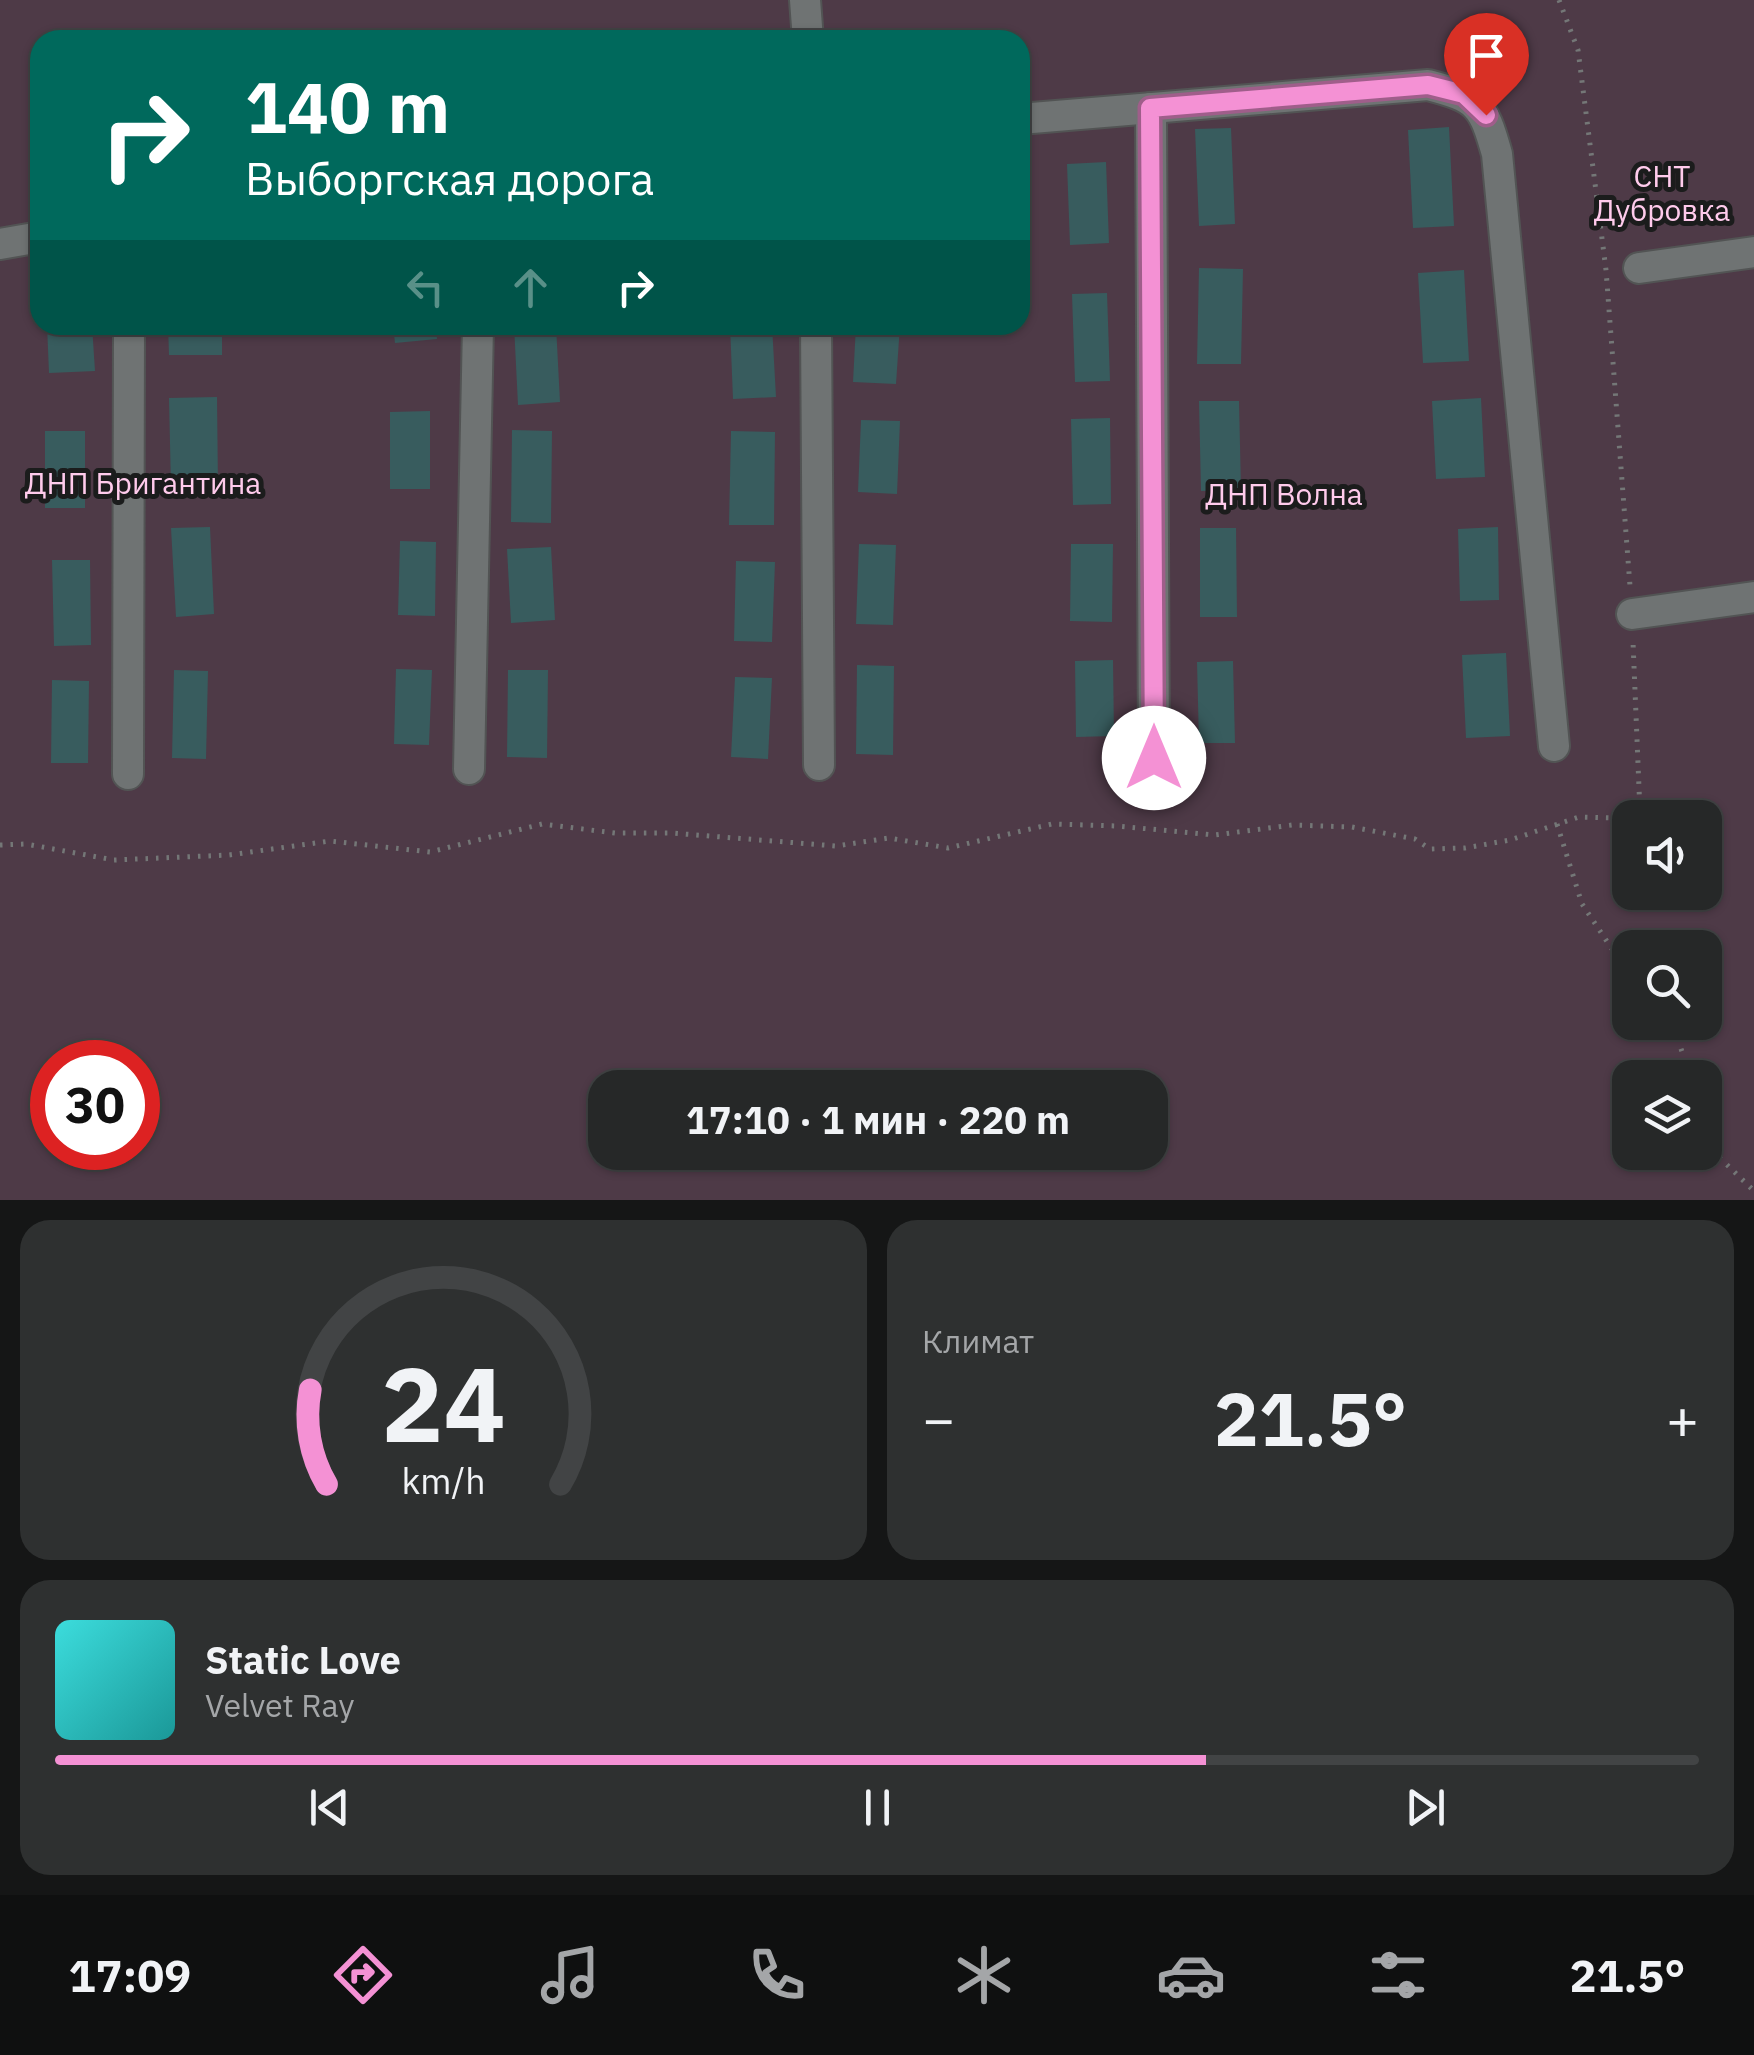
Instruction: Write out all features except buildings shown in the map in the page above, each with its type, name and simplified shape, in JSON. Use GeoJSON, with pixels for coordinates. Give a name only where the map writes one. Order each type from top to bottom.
{"type":"FeatureCollection","features":[{"type":"Feature","properties":{"kind":"street"},"geometry":{"type":"LineString","coordinates":[[805,0],[807,30]]}},
{"type":"Feature","properties":{"kind":"street"},"geometry":{"type":"LineString","coordinates":[[1030,118],[1428,85],[1464,94],[1486,115],[1497,154],[1554,746]]}},
{"type":"Feature","properties":{"kind":"street"},"geometry":{"type":"LineString","coordinates":[[1150,108],[1154,758]]}},
{"type":"Feature","properties":{"kind":"street"},"geometry":{"type":"LineString","coordinates":[[0,244],[30,239]]}},
{"type":"Feature","properties":{"kind":"street"},"geometry":{"type":"LineString","coordinates":[[1639,268],[1754,252]]}},
{"type":"Feature","properties":{"kind":"street"},"geometry":{"type":"LineString","coordinates":[[128,335],[128,774]]}},
{"type":"Feature","properties":{"kind":"street"},"geometry":{"type":"LineString","coordinates":[[469,770],[478,335]]}},
{"type":"Feature","properties":{"kind":"street"},"geometry":{"type":"LineString","coordinates":[[816,335],[820,765]]}},
{"type":"Feature","properties":{"kind":"street"},"geometry":{"type":"LineString","coordinates":[[1632,614],[1754,597]]}},
{"type":"Feature","properties":{"kind":"path"},"geometry":{"type":"LineString","coordinates":[[0,845],[26,844],[114,860],[229,854],[330,841],[430,852],[542,824],[615,833],[670,833],[836,846],[889,838],[948,848],[1052,824],[1215,835],[1292,825],[1352,826],[1414,838],[1430,849],[1465,848],[1510,840],[1579,818],[1618,818],[1640,812],[1632,614],[1606,270],[1578,50],[1559,0]]}},
{"type":"Feature","properties":{"kind":"path"},"geometry":{"type":"LineString","coordinates":[[1557,824],[1582,904],[1612,949]]}},
{"type":"Feature","properties":{"kind":"path"},"geometry":{"type":"LineString","coordinates":[[1722,1160],[1754,1191]]}},
{"type":"Feature","properties":{"kind":"green space"},"geometry":{"type":"Polygon","coordinates":[[[0,0],[1754,0],[1754,1200],[0,1200],[0,0]]]}},
{"type":"Feature","properties":{"kind":"route"},"geometry":{"type":"LineString","coordinates":[[1154,758],[1150,108],[1428,85],[1464,94],[1486,115]]}},
{"type":"Feature","properties":{"kind":"park label","name":"СНТ Дубровка"},"geometry":{"type":"Point","coordinates":[1662,192]}},
{"type":"Feature","properties":{"kind":"park label","name":"ДНП Бригантина"},"geometry":{"type":"Point","coordinates":[143,482]}},
{"type":"Feature","properties":{"kind":"park label","name":"ДНП Волна"},"geometry":{"type":"Point","coordinates":[1284,493]}}]}
